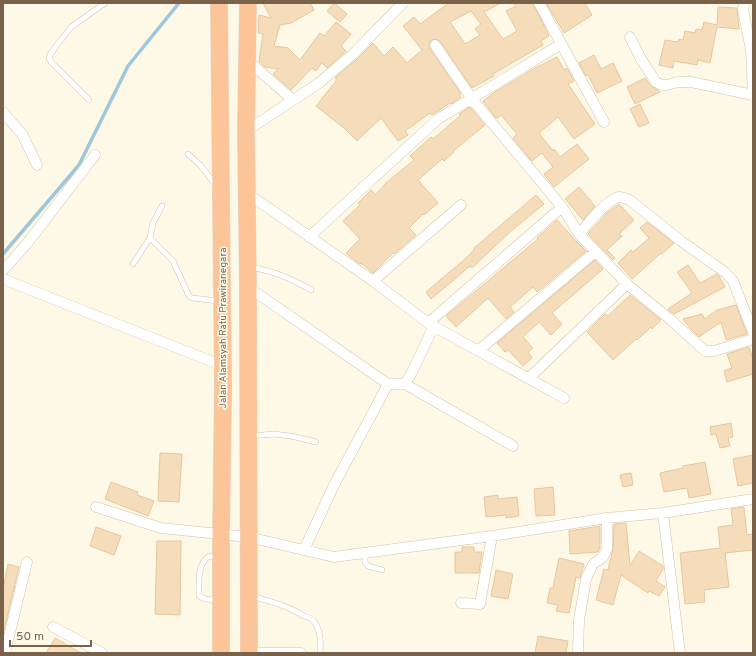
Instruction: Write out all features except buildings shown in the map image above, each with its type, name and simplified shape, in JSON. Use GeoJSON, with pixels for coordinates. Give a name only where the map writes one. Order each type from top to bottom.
{"type":"FeatureCollection","features":[{"type":"Feature","properties":{"kind":"highway","name":"Jalan Alamsyah Ratu Prawiranegara"},"geometry":{"type":"LineString","coordinates":[[219,3],[223,366],[221,653]]}},
{"type":"Feature","properties":{"kind":"highway"},"geometry":{"type":"LineString","coordinates":[[248,3],[246,131],[248,267],[249,653]]}},
{"type":"Feature","properties":{"kind":"street"},"geometry":{"type":"LineString","coordinates":[[539,3],[604,122]]}},
{"type":"Feature","properties":{"kind":"street"},"geometry":{"type":"LineString","coordinates":[[630,37],[641,59],[656,82],[662,85],[678,82],[691,82],[753,95],[751,50],[743,10],[744,3]]}},
{"type":"Feature","properties":{"kind":"street"},"geometry":{"type":"LineString","coordinates":[[246,131],[319,83],[352,55],[398,5]]}},
{"type":"Feature","properties":{"kind":"street"},"geometry":{"type":"LineString","coordinates":[[309,237],[438,119],[561,44]]}},
{"type":"Feature","properties":{"kind":"street"},"geometry":{"type":"LineString","coordinates":[[435,45],[472,99],[562,207],[579,234],[627,284],[671,320],[705,351],[714,351],[753,339]]}},
{"type":"Feature","properties":{"kind":"street"},"geometry":{"type":"LineString","coordinates":[[247,60],[292,100]]}},
{"type":"Feature","properties":{"kind":"street"},"geometry":{"type":"LineString","coordinates":[[3,112],[22,134],[37,165]]}},
{"type":"Feature","properties":{"kind":"street"},"geometry":{"type":"LineString","coordinates":[[3,270],[10,264],[29,241],[95,155]]}},
{"type":"Feature","properties":{"kind":"street"},"geometry":{"type":"LineString","coordinates":[[247,193],[373,281],[431,324],[564,398]]}},
{"type":"Feature","properties":{"kind":"street"},"geometry":{"type":"LineString","coordinates":[[579,234],[608,203],[614,199],[624,197],[726,274],[733,281],[752,326]]}},
{"type":"Feature","properties":{"kind":"street"},"geometry":{"type":"LineString","coordinates":[[373,281],[461,205]]}},
{"type":"Feature","properties":{"kind":"street"},"geometry":{"type":"LineString","coordinates":[[405,384],[412,372],[431,324],[562,207]]}},
{"type":"Feature","properties":{"kind":"street"},"geometry":{"type":"LineString","coordinates":[[479,350],[595,252]]}},
{"type":"Feature","properties":{"kind":"street"},"geometry":{"type":"LineString","coordinates":[[3,279],[223,366]]}},
{"type":"Feature","properties":{"kind":"street"},"geometry":{"type":"LineString","coordinates":[[529,378],[627,284]]}},
{"type":"Feature","properties":{"kind":"street"},"geometry":{"type":"LineString","coordinates":[[248,287],[388,384],[405,384],[513,446]]}},
{"type":"Feature","properties":{"kind":"street"},"geometry":{"type":"LineString","coordinates":[[304,550],[334,486],[388,384]]}},
{"type":"Feature","properties":{"kind":"street"},"geometry":{"type":"LineString","coordinates":[[96,507],[161,528],[248,537],[334,557],[492,536],[607,518],[663,513],[753,499]]}},
{"type":"Feature","properties":{"kind":"street"},"geometry":{"type":"LineString","coordinates":[[663,513],[680,653]]}},
{"type":"Feature","properties":{"kind":"street"},"geometry":{"type":"LineString","coordinates":[[578,653],[579,620],[586,579],[593,564],[602,557],[607,549],[607,518]]}},
{"type":"Feature","properties":{"kind":"street"},"geometry":{"type":"LineString","coordinates":[[461,603],[480,604],[492,536]]}},
{"type":"Feature","properties":{"kind":"street"},"geometry":{"type":"LineString","coordinates":[[5,653],[27,562]]}},
{"type":"Feature","properties":{"kind":"street"},"geometry":{"type":"LineString","coordinates":[[53,627],[102,653]]}},
{"type":"Feature","properties":{"kind":"street"},"geometry":{"type":"LineString","coordinates":[[249,653],[301,653]]}},
{"type":"Feature","properties":{"kind":"lane"},"geometry":{"type":"LineString","coordinates":[[89,100],[51,62],[49,58],[70,27],[105,3]]}},
{"type":"Feature","properties":{"kind":"lane"},"geometry":{"type":"LineString","coordinates":[[188,154],[200,165],[221,191]]}},
{"type":"Feature","properties":{"kind":"lane"},"geometry":{"type":"LineString","coordinates":[[133,264],[150,238],[153,223],[162,206]]}},
{"type":"Feature","properties":{"kind":"lane"},"geometry":{"type":"LineString","coordinates":[[150,238],[173,260],[189,296],[192,298],[222,302]]}},
{"type":"Feature","properties":{"kind":"lane"},"geometry":{"type":"LineString","coordinates":[[248,267],[272,271],[311,290]]}},
{"type":"Feature","properties":{"kind":"lane"},"geometry":{"type":"LineString","coordinates":[[248,436],[273,434],[285,435],[316,442]]}},
{"type":"Feature","properties":{"kind":"lane"},"geometry":{"type":"LineString","coordinates":[[365,554],[365,562],[368,566],[382,570]]}},
{"type":"Feature","properties":{"kind":"lane"},"geometry":{"type":"LineString","coordinates":[[249,596],[271,601],[297,611],[313,620],[319,632],[321,643],[320,653]]}},
{"type":"Feature","properties":{"kind":"waterway"},"geometry":{"type":"LineString","coordinates":[[3,254],[79,165],[128,66],[179,3]]}}]}
